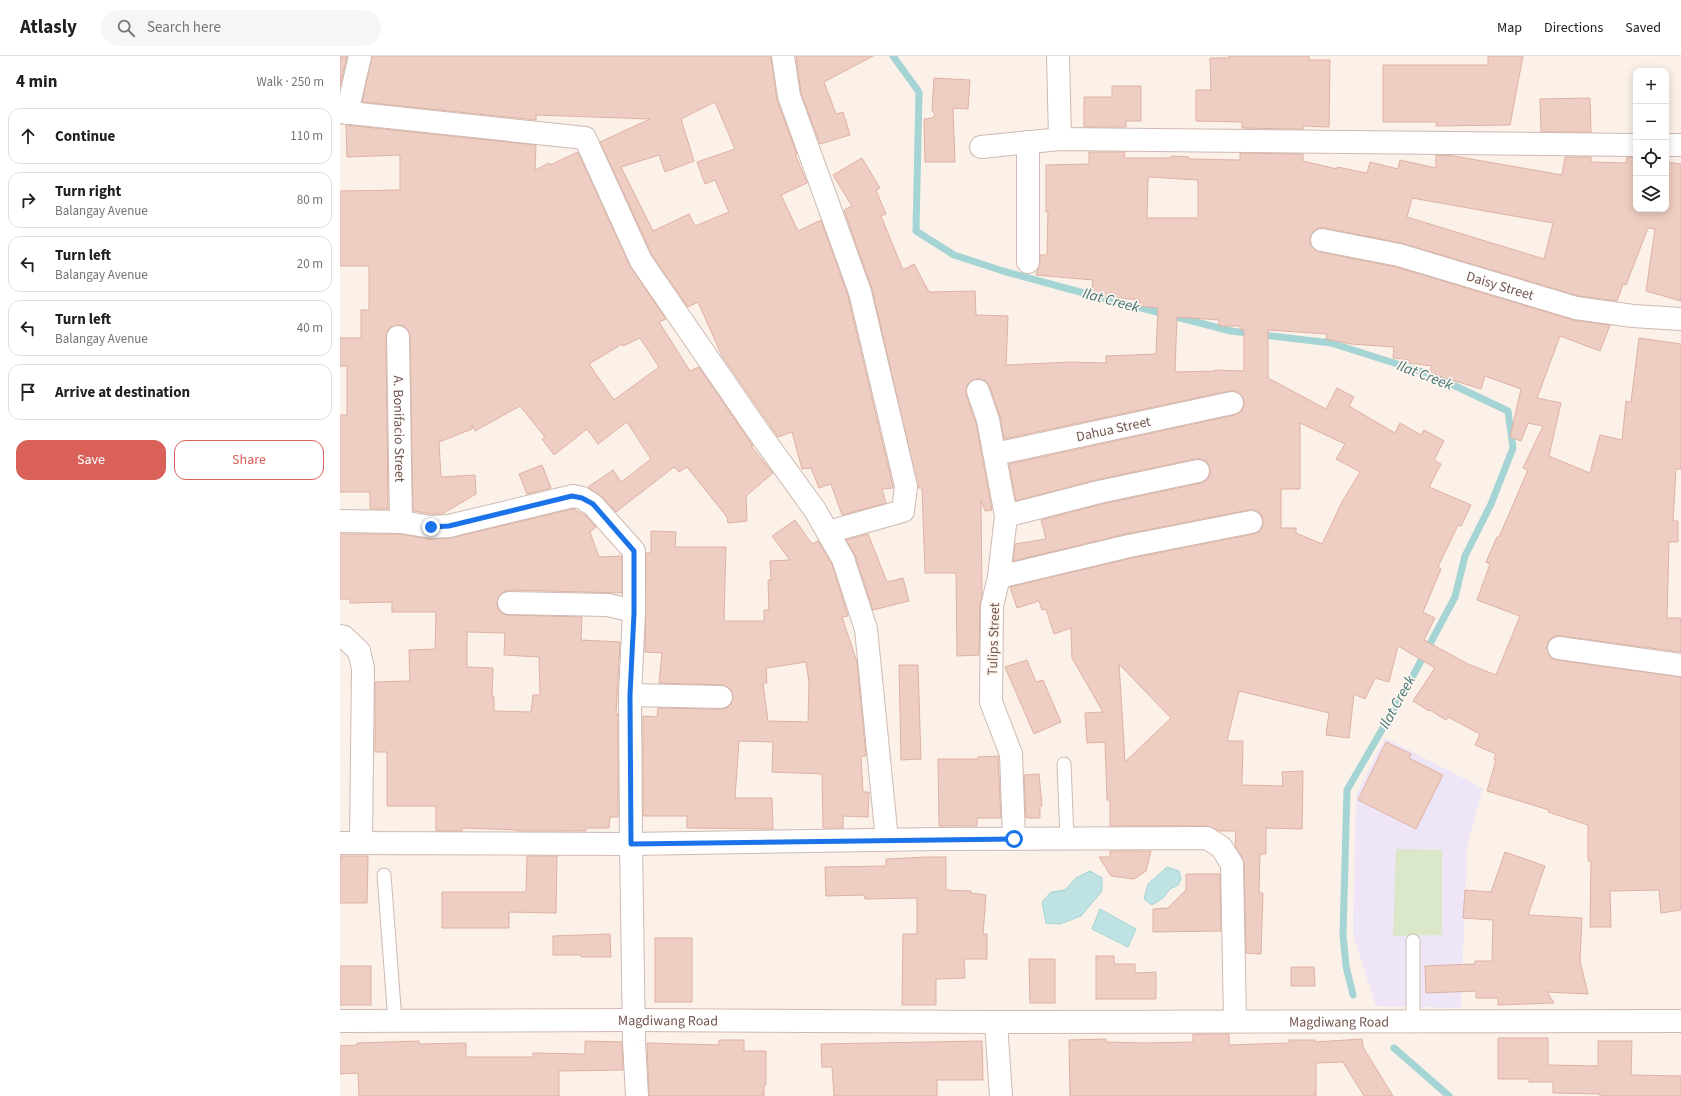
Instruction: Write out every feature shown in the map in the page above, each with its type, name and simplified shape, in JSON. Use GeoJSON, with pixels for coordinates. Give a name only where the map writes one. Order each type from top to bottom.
{"type":"FeatureCollection","features":[{"type":"Feature","properties":{"kind":"street"},"geometry":{"type":"LineString","coordinates":[[360,56],[343,112],[585,138],[641,261],[760,434],[815,510],[843,559],[866,629],[887,840]]}},
{"type":"Feature","properties":{"kind":"street"},"geometry":{"type":"LineString","coordinates":[[784,56],[790,96],[860,292],[906,486],[903,511],[828,532]]}},
{"type":"Feature","properties":{"kind":"street"},"geometry":{"type":"LineString","coordinates":[[1058,56],[1060,139]]}},
{"type":"Feature","properties":{"kind":"street"},"geometry":{"type":"LineString","coordinates":[[981,147],[1060,139],[1633,145]]}},
{"type":"Feature","properties":{"kind":"street"},"geometry":{"type":"LineString","coordinates":[[1028,142],[1028,262]]}},
{"type":"Feature","properties":{"kind":"street"},"geometry":{"type":"LineString","coordinates":[[1669,145],[1681,145]]}},
{"type":"Feature","properties":{"kind":"street","name":"Daisy Street"},"geometry":{"type":"LineString","coordinates":[[1322,240],[1399,255],[1562,305],[1591,311],[1633,316],[1681,318]]}},
{"type":"Feature","properties":{"kind":"street","name":"A. Bonifacio Street"},"geometry":{"type":"LineString","coordinates":[[398,337],[401,522]]}},
{"type":"Feature","properties":{"kind":"street","name":"Tulips Street"},"geometry":{"type":"LineString","coordinates":[[978,391],[988,420],[1006,516],[999,577],[992,606],[991,702],[1011,754],[1014,839]]}},
{"type":"Feature","properties":{"kind":"street","name":"Dahua Street"},"geometry":{"type":"LineString","coordinates":[[994,454],[1232,403]]}},
{"type":"Feature","properties":{"kind":"street"},"geometry":{"type":"LineString","coordinates":[[1006,516],[1099,492],[1198,471]]}},
{"type":"Feature","properties":{"kind":"street"},"geometry":{"type":"LineString","coordinates":[[340,521],[401,522],[431,527],[449,526],[572,496],[582,498],[593,504],[634,551],[634,608],[630,695],[634,1020],[637,1096]]}},
{"type":"Feature","properties":{"kind":"street"},"geometry":{"type":"LineString","coordinates":[[999,577],[1129,546],[1251,522]]}},
{"type":"Feature","properties":{"kind":"street"},"geometry":{"type":"LineString","coordinates":[[509,603],[608,605],[625,609],[634,608]]}},
{"type":"Feature","properties":{"kind":"street"},"geometry":{"type":"LineString","coordinates":[[340,636],[344,637],[359,650],[363,668],[362,842]]}},
{"type":"Feature","properties":{"kind":"street"},"geometry":{"type":"LineString","coordinates":[[1559,648],[1681,665]]}},
{"type":"Feature","properties":{"kind":"street"},"geometry":{"type":"LineString","coordinates":[[630,695],[721,696]]}},
{"type":"Feature","properties":{"kind":"street"},"geometry":{"type":"LineString","coordinates":[[340,843],[631,844],[1067,838],[1207,838],[1221,847],[1232,864],[1235,1021]]}},
{"type":"Feature","properties":{"kind":"street","name":"Magdiwang Road"},"geometry":{"type":"LineString","coordinates":[[340,1021],[1681,1021]]}},
{"type":"Feature","properties":{"kind":"street"},"geometry":{"type":"LineString","coordinates":[[996,1022],[1001,1096]]}},
{"type":"Feature","properties":{"kind":"lane"},"geometry":{"type":"LineString","coordinates":[[1064,764],[1067,838]]}},
{"type":"Feature","properties":{"kind":"lane"},"geometry":{"type":"LineString","coordinates":[[384,875],[395,1021]]}},
{"type":"Feature","properties":{"kind":"lane"},"geometry":{"type":"LineString","coordinates":[[1413,941],[1413,1021]]}},
{"type":"Feature","properties":{"kind":"shaded area"},"geometry":{"type":"Polygon","coordinates":[[[1385,738],[1483,788],[1467,846],[1461,1008],[1376,1006],[1353,935],[1356,795],[1385,738]]]}},
{"type":"Feature","properties":{"kind":"green space"},"geometry":{"type":"Polygon","coordinates":[[[1396,849],[1442,850],[1442,935],[1393,936],[1396,849]]]}},
{"type":"Feature","properties":{"kind":"water"},"geometry":{"type":"Polygon","coordinates":[[[1167,867],[1179,871],[1181,879],[1178,885],[1170,889],[1163,898],[1152,905],[1144,899],[1148,884],[1167,867]]]}},
{"type":"Feature","properties":{"kind":"water"},"geometry":{"type":"Polygon","coordinates":[[[1090,871],[1102,878],[1102,891],[1081,916],[1060,924],[1046,923],[1042,902],[1051,892],[1065,890],[1076,878],[1090,871]]]}},
{"type":"Feature","properties":{"kind":"water"},"geometry":{"type":"Polygon","coordinates":[[[1100,909],[1136,929],[1128,947],[1092,929],[1100,909]]]}},
{"type":"Feature","properties":{"kind":"building"},"geometry":{"type":"Polygon","coordinates":[[[340,56],[347,56],[340,87],[340,56]]]}},
{"type":"Feature","properties":{"kind":"building"},"geometry":{"type":"Polygon","coordinates":[[[372,56],[771,56],[777,100],[797,154],[795,154],[807,183],[781,195],[798,231],[821,220],[848,296],[893,487],[882,489],[886,503],[842,515],[831,484],[819,488],[811,468],[802,469],[792,432],[778,437],[722,356],[698,302],[688,307],[652,255],[600,142],[650,119],[536,115],[536,120],[362,102],[372,56]],[[715,102],[681,119],[694,161],[665,172],[659,155],[621,167],[653,231],[689,214],[695,226],[729,212],[715,180],[705,184],[697,162],[735,149],[715,102]]]}},
{"type":"Feature","properties":{"kind":"building"},"geometry":{"type":"Polygon","coordinates":[[[796,56],[873,56],[824,82],[836,114],[843,112],[850,135],[820,144],[801,93],[796,56]]]}},
{"type":"Feature","properties":{"kind":"building"},"geometry":{"type":"Polygon","coordinates":[[[1229,56],[1309,56],[1309,60],[1330,60],[1329,127],[1303,126],[1303,129],[1242,128],[1242,122],[1196,121],[1196,90],[1211,90],[1210,58],[1229,58],[1229,56]]]}},
{"type":"Feature","properties":{"kind":"building"},"geometry":{"type":"Polygon","coordinates":[[[1488,56],[1523,56],[1510,125],[1436,126],[1437,122],[1383,122],[1383,65],[1488,65],[1488,56]]]}},
{"type":"Feature","properties":{"kind":"building"},"geometry":{"type":"Polygon","coordinates":[[[934,78],[970,80],[968,109],[953,108],[955,162],[925,162],[924,119],[932,118],[935,115],[932,110],[934,78]]]}},
{"type":"Feature","properties":{"kind":"building"},"geometry":{"type":"Polygon","coordinates":[[[1112,86],[1141,86],[1141,121],[1126,121],[1126,127],[1084,127],[1084,97],[1112,97],[1112,86]]]}},
{"type":"Feature","properties":{"kind":"building"},"geometry":{"type":"Polygon","coordinates":[[[1590,98],[1591,132],[1541,132],[1540,99],[1590,98]]]}},
{"type":"Feature","properties":{"kind":"building"},"geometry":{"type":"Polygon","coordinates":[[[346,125],[536,145],[535,170],[578,152],[630,266],[666,319],[659,322],[690,371],[699,367],[753,446],[751,446],[773,473],[746,496],[747,521],[728,523],[727,517],[687,467],[679,472],[674,467],[616,512],[602,497],[588,487],[613,470],[621,482],[651,459],[627,422],[598,444],[587,429],[554,455],[542,439],[545,437],[520,406],[475,431],[472,425],[472,429],[439,442],[441,477],[475,475],[476,494],[442,514],[413,511],[410,337],[408,330],[404,326],[398,325],[391,327],[387,331],[386,337],[388,509],[370,509],[370,492],[340,492],[340,415],[347,415],[347,366],[340,366],[340,338],[361,338],[361,310],[369,310],[369,266],[340,266],[340,191],[400,190],[400,155],[347,157],[346,125]],[[640,338],[623,346],[622,344],[589,364],[614,400],[659,367],[640,338]]]}},
{"type":"Feature","properties":{"kind":"building"},"geometry":{"type":"Polygon","coordinates":[[[1089,152],[1125,152],[1124,158],[1171,158],[1171,156],[1189,157],[1189,159],[1240,160],[1240,153],[1303,154],[1303,161],[1337,169],[1337,167],[1367,173],[1370,162],[1398,169],[1400,160],[1436,168],[1436,155],[1454,156],[1562,175],[1565,157],[1591,157],[1591,162],[1626,163],[1627,157],[1633,157],[1633,212],[1669,212],[1669,162],[1681,164],[1681,301],[1646,291],[1655,229],[1648,228],[1626,285],[1623,284],[1617,301],[1579,296],[1401,243],[1324,228],[1318,228],[1313,232],[1310,238],[1310,244],[1314,249],[1320,252],[1396,267],[1573,320],[1610,325],[1600,351],[1560,336],[1537,398],[1561,403],[1549,456],[1590,473],[1600,435],[1622,440],[1626,401],[1631,402],[1639,338],[1681,344],[1681,469],[1676,469],[1673,521],[1678,521],[1678,542],[1669,542],[1667,618],[1681,618],[1681,652],[1561,636],[1555,636],[1549,640],[1547,647],[1551,658],[1557,660],[1681,677],[1681,910],[1661,913],[1659,890],[1610,891],[1611,927],[1590,927],[1591,861],[1588,861],[1588,825],[1548,812],[1549,810],[1487,791],[1496,760],[1494,759],[1496,754],[1475,745],[1480,734],[1448,717],[1446,720],[1413,701],[1435,668],[1398,646],[1389,682],[1375,678],[1365,699],[1354,694],[1349,738],[1326,735],[1329,713],[1239,691],[1227,741],[1243,741],[1242,785],[1283,786],[1282,772],[1303,771],[1302,829],[1266,828],[1266,854],[1260,854],[1259,893],[1263,893],[1261,954],[1246,953],[1244,864],[1242,857],[1235,846],[1236,831],[1219,831],[1207,826],[1110,826],[1110,800],[1107,800],[1105,742],[1087,743],[1085,713],[1103,712],[1072,658],[1071,628],[1054,634],[1046,609],[1042,610],[1039,601],[1017,608],[1010,587],[1132,558],[1253,534],[1259,532],[1263,526],[1263,519],[1261,514],[1255,510],[1249,510],[1126,534],[1013,561],[1015,544],[1046,539],[1041,520],[1102,504],[1201,483],[1207,480],[1210,475],[1210,469],[1207,462],[1201,459],[1195,459],[1096,480],[1016,501],[1009,464],[1235,415],[1241,412],[1244,406],[1244,400],[1236,391],[1229,391],[1004,439],[1000,416],[990,387],[986,381],[980,379],[974,379],[969,383],[966,388],[966,395],[976,423],[992,510],[985,511],[981,500],[982,595],[980,606],[979,655],[957,656],[956,573],[925,573],[922,488],[918,488],[872,289],[844,210],[852,206],[833,175],[862,158],[880,188],[876,190],[886,214],[881,216],[903,270],[914,264],[929,292],[975,291],[976,315],[1008,316],[1006,365],[1070,362],[1106,363],[1106,356],[1156,354],[1158,308],[1139,306],[1140,300],[1091,295],[1093,280],[1036,275],[1040,262],[1040,255],[1047,255],[1048,212],[1046,212],[1046,165],[1089,164],[1089,152]],[[1148,178],[1147,218],[1198,218],[1198,180],[1148,178]],[[1412,198],[1407,217],[1544,259],[1553,223],[1412,198]],[[1177,317],[1175,372],[1215,370],[1244,371],[1244,330],[1240,329],[1240,326],[1219,326],[1219,320],[1177,317]],[[1268,330],[1268,378],[1326,409],[1337,388],[1354,397],[1349,406],[1395,433],[1400,423],[1421,435],[1424,430],[1444,441],[1434,460],[1441,464],[1429,487],[1471,505],[1461,526],[1458,525],[1438,567],[1441,569],[1423,612],[1435,618],[1424,640],[1468,664],[1496,675],[1520,616],[1477,600],[1490,564],[1486,562],[1497,537],[1499,537],[1528,470],[1523,468],[1543,426],[1528,423],[1521,441],[1510,437],[1521,389],[1485,376],[1481,389],[1429,373],[1432,366],[1409,363],[1409,360],[1393,358],[1394,347],[1351,344],[1326,339],[1327,334],[1268,330]],[[1300,423],[1300,489],[1281,489],[1281,528],[1296,528],[1296,533],[1322,544],[1342,502],[1360,472],[1336,459],[1345,444],[1300,423]],[[1119,664],[1125,762],[1171,718],[1119,664]]]}},
{"type":"Feature","properties":{"kind":"building"},"geometry":{"type":"Polygon","coordinates":[[[542,465],[551,488],[527,494],[519,474],[542,465]]]}},
{"type":"Feature","properties":{"kind":"building"},"geometry":{"type":"Polygon","coordinates":[[[573,509],[585,515],[596,527],[590,532],[599,557],[622,556],[622,593],[509,590],[503,592],[499,596],[497,603],[498,609],[503,614],[508,615],[582,617],[581,640],[620,642],[616,714],[618,714],[618,817],[610,817],[609,828],[586,828],[586,831],[518,831],[462,828],[462,831],[436,831],[436,806],[387,806],[387,752],[375,752],[375,682],[410,681],[409,650],[435,649],[436,612],[392,612],[392,602],[350,603],[350,599],[340,599],[340,534],[400,534],[429,539],[450,538],[573,509]],[[467,632],[467,667],[493,668],[492,697],[494,697],[494,711],[531,712],[533,695],[540,695],[539,657],[504,655],[505,633],[467,632]]]}},
{"type":"Feature","properties":{"kind":"building"},"geometry":{"type":"Polygon","coordinates":[[[795,520],[812,544],[818,541],[832,564],[848,616],[842,617],[857,662],[866,756],[861,756],[863,792],[869,792],[868,817],[843,816],[843,828],[823,828],[822,774],[772,772],[773,742],[739,741],[735,798],[772,798],[773,829],[687,828],[687,816],[643,816],[643,716],[657,717],[658,708],[727,708],[731,704],[733,698],[732,691],[728,687],[722,685],[659,683],[662,653],[645,652],[646,553],[651,553],[651,531],[676,532],[675,547],[726,547],[724,621],[764,621],[764,610],[769,610],[768,580],[771,580],[770,561],[790,560],[772,536],[795,520]],[[806,662],[766,668],[767,683],[763,683],[768,721],[808,722],[809,682],[806,662]]]}},
{"type":"Feature","properties":{"kind":"building"},"geometry":{"type":"Polygon","coordinates":[[[868,534],[887,582],[903,578],[909,601],[873,610],[855,555],[846,540],[868,534]]]}},
{"type":"Feature","properties":{"kind":"building"},"geometry":{"type":"Polygon","coordinates":[[[1027,660],[1036,682],[1043,680],[1061,722],[1034,734],[1005,667],[1027,660]]]}},
{"type":"Feature","properties":{"kind":"building"},"geometry":{"type":"Polygon","coordinates":[[[899,665],[918,665],[921,759],[901,760],[899,665]]]}},
{"type":"Feature","properties":{"kind":"building"},"geometry":{"type":"Polygon","coordinates":[[[1386,742],[1411,754],[1409,758],[1443,775],[1416,829],[1358,800],[1386,742]]]}},
{"type":"Feature","properties":{"kind":"building"},"geometry":{"type":"Polygon","coordinates":[[[998,756],[1001,818],[977,818],[977,826],[939,826],[938,759],[978,759],[978,757],[998,756]]]}},
{"type":"Feature","properties":{"kind":"building"},"geometry":{"type":"Polygon","coordinates":[[[1039,774],[1042,806],[1040,806],[1040,818],[1026,818],[1024,775],[1039,774]]]}},
{"type":"Feature","properties":{"kind":"building"},"geometry":{"type":"Polygon","coordinates":[[[1110,851],[1151,851],[1146,871],[1134,879],[1111,876],[1099,857],[1110,857],[1110,851]]]}},
{"type":"Feature","properties":{"kind":"building"},"geometry":{"type":"Polygon","coordinates":[[[1505,852],[1545,866],[1528,915],[1582,918],[1580,961],[1588,994],[1547,992],[1554,1003],[1498,1005],[1498,998],[1476,998],[1476,991],[1426,993],[1425,966],[1475,964],[1475,961],[1492,961],[1493,920],[1463,918],[1465,890],[1491,892],[1505,852]]]}},
{"type":"Feature","properties":{"kind":"building"},"geometry":{"type":"Polygon","coordinates":[[[340,856],[368,856],[367,903],[340,903],[340,856]]]}},
{"type":"Feature","properties":{"kind":"building"},"geometry":{"type":"Polygon","coordinates":[[[527,856],[557,856],[556,913],[509,912],[509,928],[442,928],[442,892],[526,892],[527,856]]]}},
{"type":"Feature","properties":{"kind":"building"},"geometry":{"type":"Polygon","coordinates":[[[946,857],[946,890],[971,891],[971,893],[986,895],[983,934],[987,934],[987,959],[964,959],[965,978],[936,979],[936,1005],[902,1005],[903,934],[917,934],[917,898],[865,899],[864,895],[826,896],[825,867],[886,866],[886,859],[946,857]]]}},
{"type":"Feature","properties":{"kind":"building"},"geometry":{"type":"Polygon","coordinates":[[[1186,874],[1220,874],[1221,931],[1153,932],[1153,909],[1168,908],[1186,890],[1186,874]]]}},
{"type":"Feature","properties":{"kind":"building"},"geometry":{"type":"Polygon","coordinates":[[[610,934],[611,957],[553,955],[553,936],[610,934]]]}},
{"type":"Feature","properties":{"kind":"building"},"geometry":{"type":"Polygon","coordinates":[[[655,938],[692,938],[692,1002],[655,1002],[655,938]]]}},
{"type":"Feature","properties":{"kind":"building"},"geometry":{"type":"Polygon","coordinates":[[[1096,956],[1114,956],[1114,964],[1135,964],[1135,973],[1156,972],[1156,999],[1096,999],[1096,956]]]}},
{"type":"Feature","properties":{"kind":"building"},"geometry":{"type":"Polygon","coordinates":[[[1029,959],[1055,959],[1055,1003],[1030,1003],[1029,959]]]}},
{"type":"Feature","properties":{"kind":"building"},"geometry":{"type":"Polygon","coordinates":[[[340,966],[371,966],[371,1005],[340,1005],[340,966]]]}},
{"type":"Feature","properties":{"kind":"building"},"geometry":{"type":"Polygon","coordinates":[[[1291,967],[1314,967],[1315,986],[1291,986],[1291,967]]]}},
{"type":"Feature","properties":{"kind":"building"},"geometry":{"type":"Polygon","coordinates":[[[1193,1034],[1229,1034],[1229,1045],[1289,1043],[1289,1040],[1315,1040],[1315,1042],[1362,1039],[1363,1047],[1393,1096],[1364,1096],[1343,1062],[1316,1063],[1316,1096],[1070,1096],[1069,1040],[1106,1039],[1106,1042],[1145,1043],[1193,1042],[1193,1034]]]}},
{"type":"Feature","properties":{"kind":"building"},"geometry":{"type":"Polygon","coordinates":[[[1498,1038],[1548,1038],[1548,1065],[1598,1066],[1598,1041],[1632,1041],[1631,1075],[1681,1076],[1681,1096],[1600,1096],[1600,1094],[1553,1093],[1553,1082],[1529,1082],[1529,1079],[1498,1079],[1498,1038]]]}},
{"type":"Feature","properties":{"kind":"building"},"geometry":{"type":"Polygon","coordinates":[[[719,1040],[744,1040],[744,1051],[766,1051],[766,1085],[764,1085],[764,1096],[649,1096],[647,1043],[719,1045],[719,1040]]]}},
{"type":"Feature","properties":{"kind":"building"},"geometry":{"type":"Polygon","coordinates":[[[419,1041],[419,1044],[466,1043],[466,1057],[533,1057],[533,1053],[585,1054],[585,1041],[622,1042],[623,1070],[559,1071],[559,1096],[359,1096],[358,1073],[340,1074],[340,1046],[357,1045],[357,1043],[419,1041]]]}},
{"type":"Feature","properties":{"kind":"building"},"geometry":{"type":"Polygon","coordinates":[[[982,1041],[983,1080],[937,1080],[937,1096],[834,1096],[832,1067],[822,1067],[821,1044],[982,1041]]]}},
{"type":"Feature","properties":{"kind":"waterway","name":"Ilat Creek"},"geometry":{"type":"LineString","coordinates":[[893,56],[919,92],[916,231],[954,255],[1003,271],[1231,331],[1331,343],[1432,375],[1508,411],[1513,448],[1491,504],[1465,556],[1455,597],[1408,685],[1347,790],[1343,935],[1346,966],[1353,995]]}},
{"type":"Feature","properties":{"kind":"waterway","name":"Ilat Creek"},"geometry":{"type":"LineString","coordinates":[[1394,1048],[1449,1096]]}},
{"type":"Feature","properties":{"kind":"route"},"geometry":{"type":"LineString","coordinates":[[431,527],[449,526],[572,496],[582,498],[593,504],[634,551],[634,613],[630,695],[631,844],[1014,839]]}}]}
